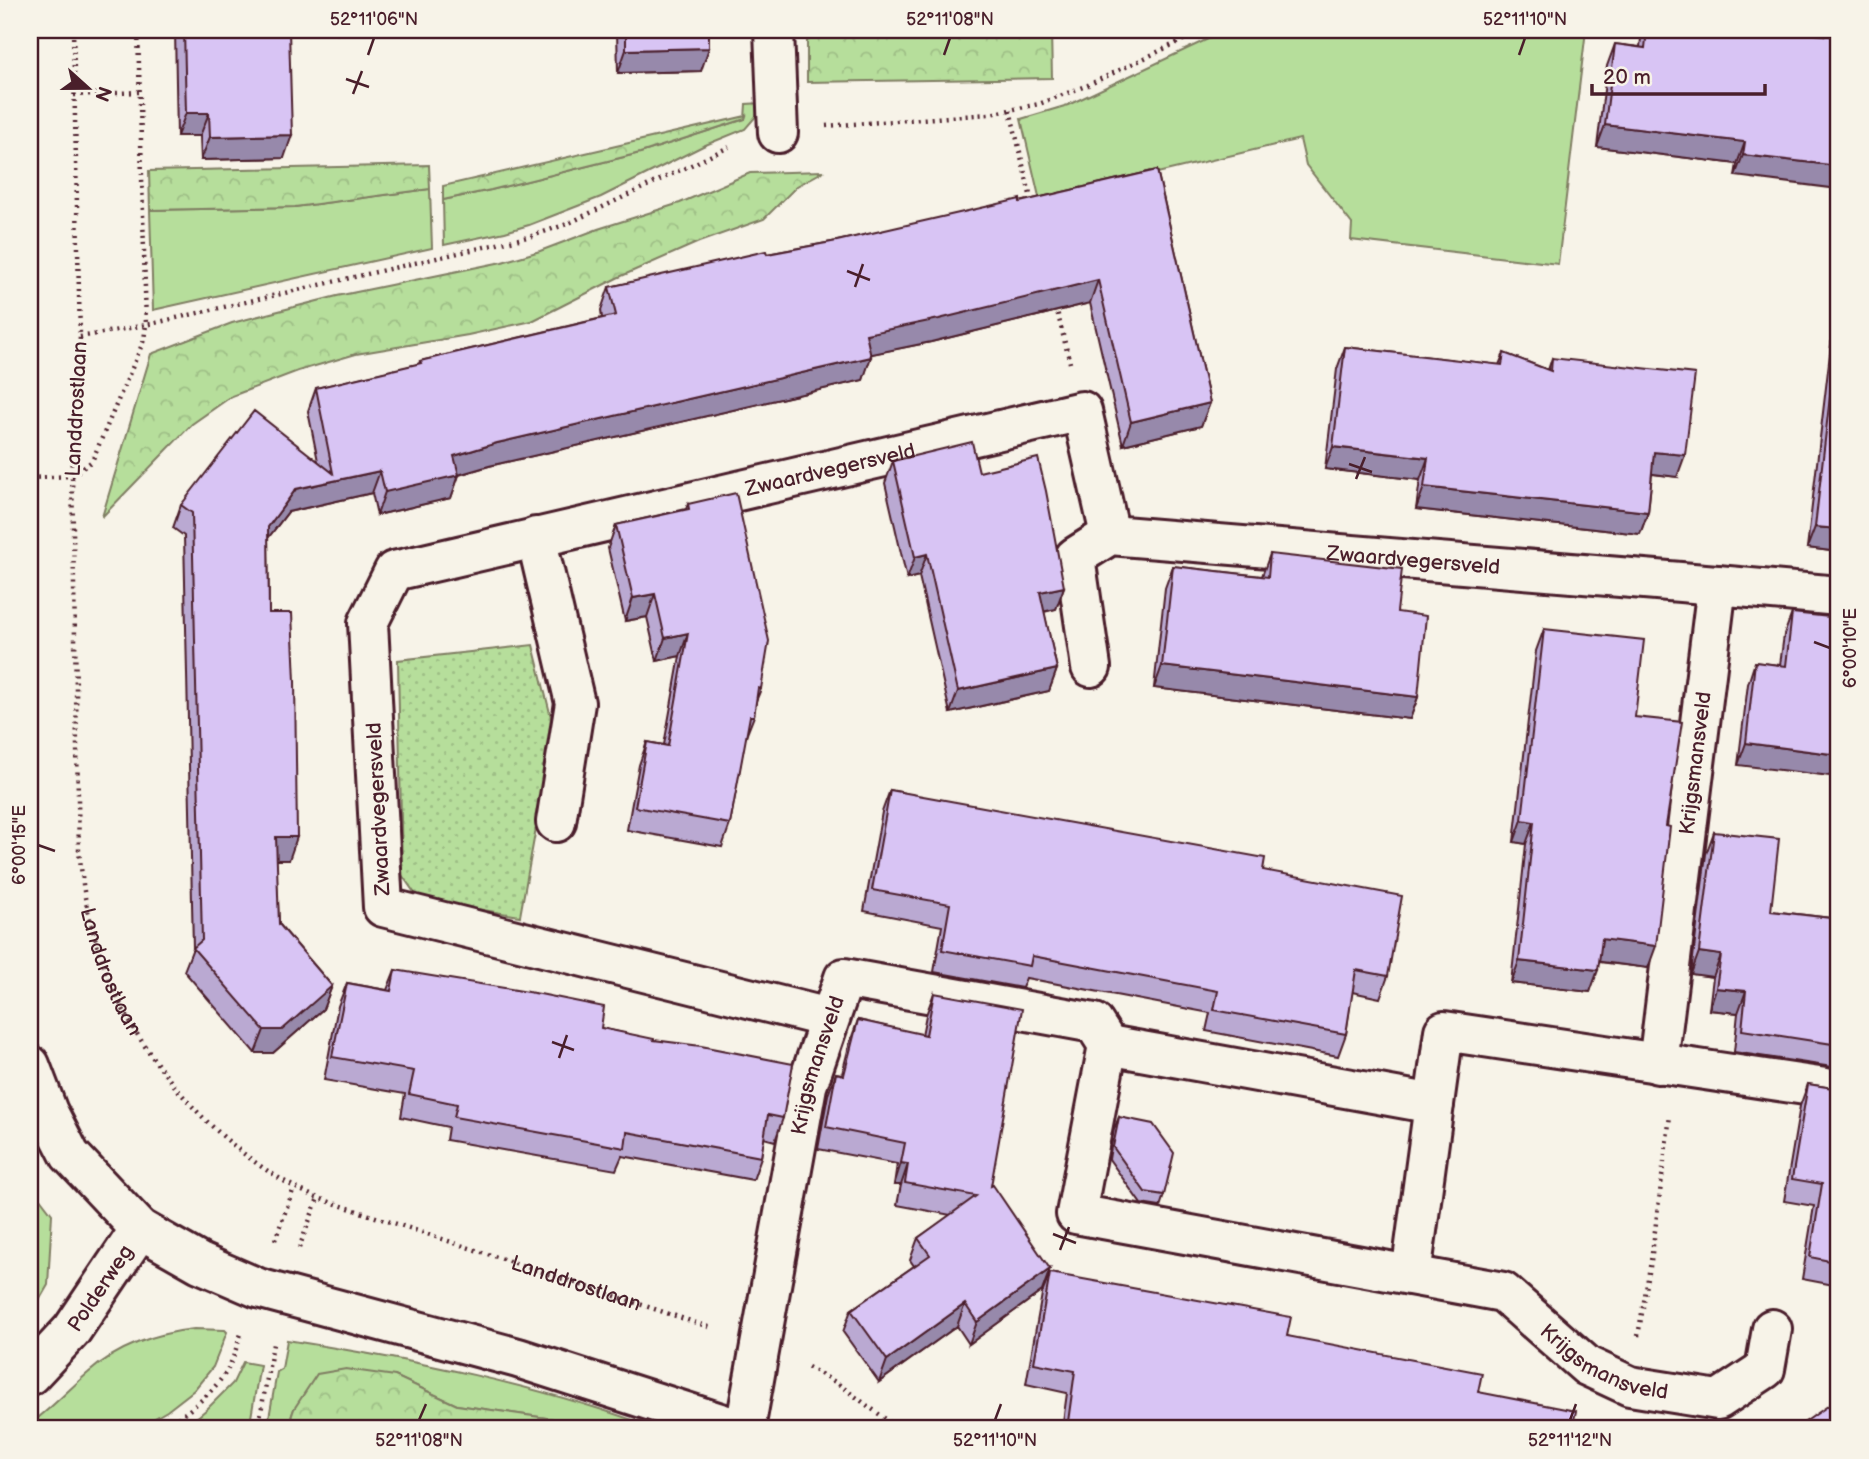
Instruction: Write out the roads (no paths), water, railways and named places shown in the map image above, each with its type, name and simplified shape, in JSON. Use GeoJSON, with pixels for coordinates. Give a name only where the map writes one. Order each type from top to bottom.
{"type":"FeatureCollection","features":[{"type":"Feature","properties":{"kind":"street"},"geometry":{"type":"LineString","coordinates":[[775,30],[778,133]]}},
{"type":"Feature","properties":{"kind":"street","name":"Zwaardvegersveld"},"geometry":{"type":"LineString","coordinates":[[829,1018],[383,907],[368,623],[394,571],[1082,411],[1110,536],[1717,585]]}},
{"type":"Feature","properties":{"kind":"street"},"geometry":{"type":"LineString","coordinates":[[1091,667],[1075,557],[1110,536]]}},
{"type":"Feature","properties":{"kind":"street"},"geometry":{"type":"LineString","coordinates":[[536,537],[575,703],[556,822]]}},
{"type":"Feature","properties":{"kind":"street"},"geometry":{"type":"LineString","coordinates":[[1717,585],[1839,596]]}},
{"type":"Feature","properties":{"kind":"street","name":"Krijgsmansveld"},"geometry":{"type":"LineString","coordinates":[[1658,1063],[1717,585]]}},
{"type":"Feature","properties":{"kind":"street","name":"Krijgsmansveld"},"geometry":{"type":"LineString","coordinates":[[745,1429],[807,1086],[844,978],[1094,1023],[1108,1045],[1076,1214],[1503,1292],[1587,1366],[1630,1386],[1718,1400],[1765,1369],[1772,1329]]}},
{"type":"Feature","properties":{"kind":"street"},"geometry":{"type":"LineString","coordinates":[[1411,1275],[1444,1031],[1839,1090]]}},
{"type":"Feature","properties":{"kind":"street"},"geometry":{"type":"LineString","coordinates":[[1108,1045],[1434,1104]]}},
{"type":"Feature","properties":{"kind":"street"},"geometry":{"type":"LineString","coordinates":[[30,1065],[48,1112],[70,1155],[140,1229],[200,1263],[258,1288],[518,1358],[739,1429]]}},
{"type":"Feature","properties":{"kind":"street","name":"Polderweg"},"geometry":{"type":"LineString","coordinates":[[30,1375],[72,1330],[140,1229]]}}]}
